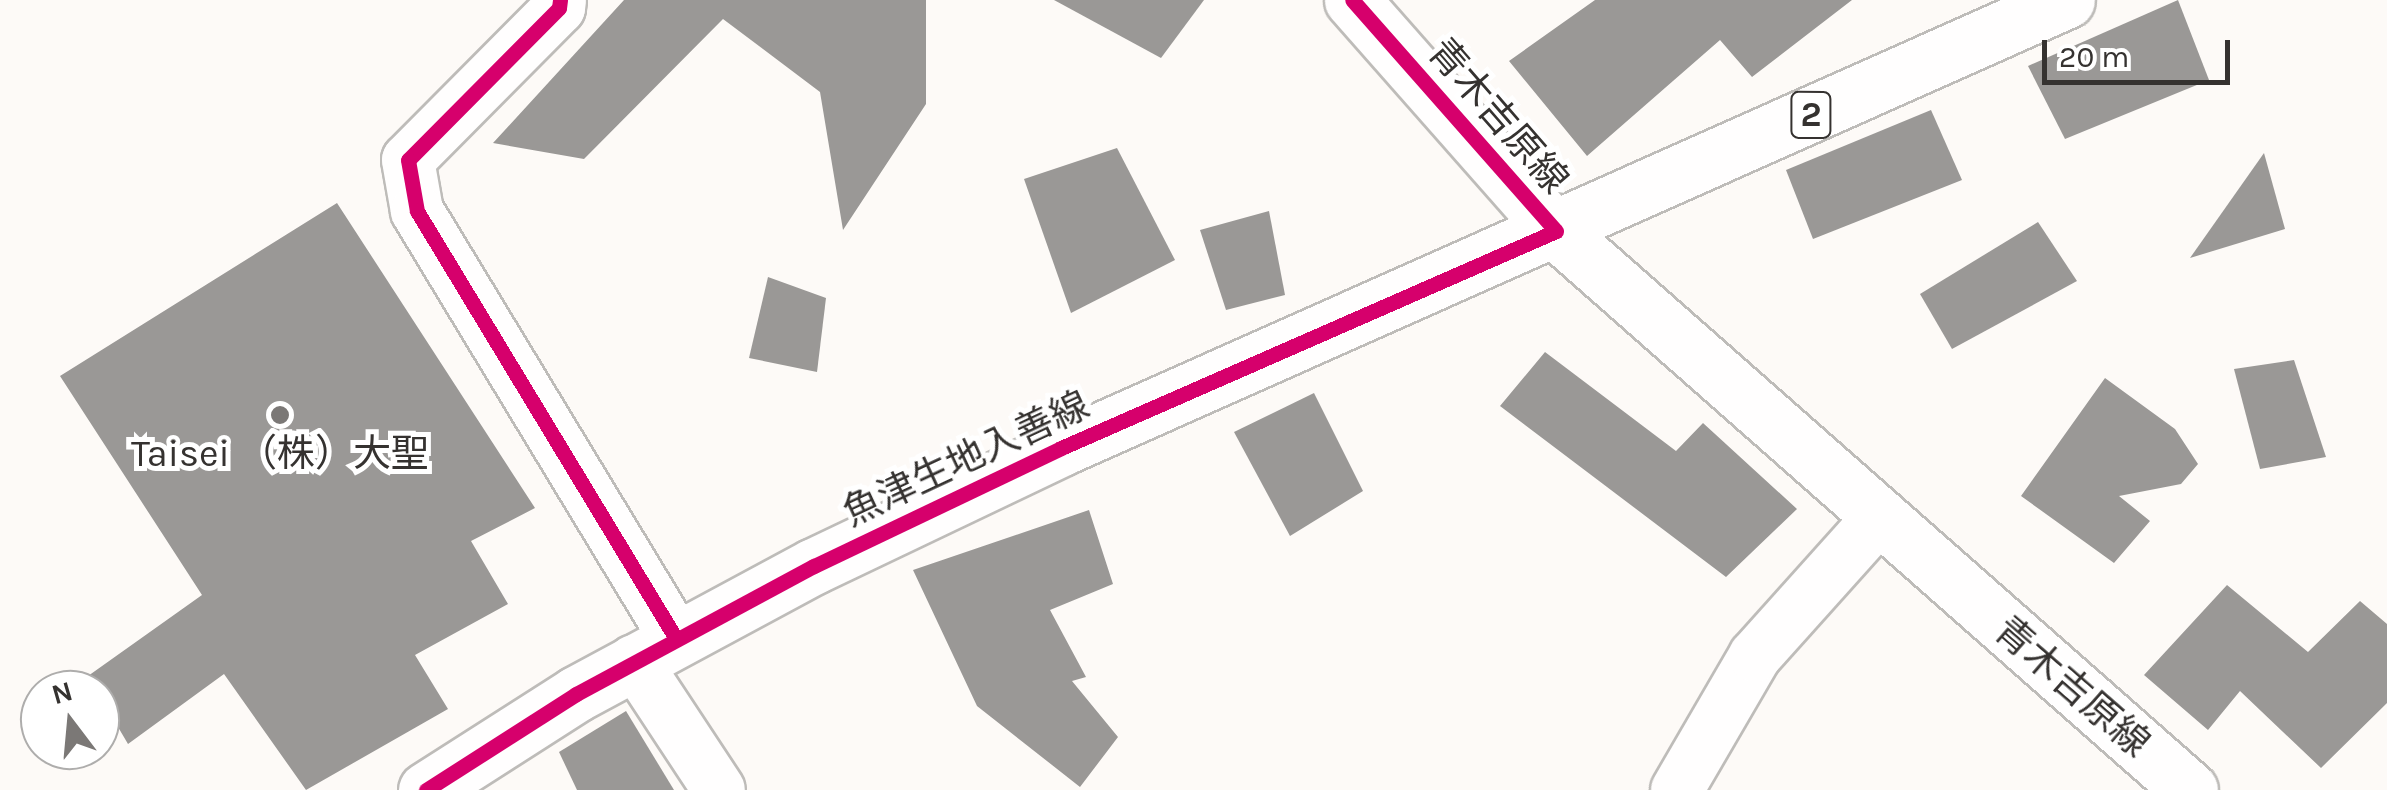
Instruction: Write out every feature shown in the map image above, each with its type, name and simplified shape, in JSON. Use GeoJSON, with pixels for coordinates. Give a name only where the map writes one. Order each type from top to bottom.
{"type":"FeatureCollection","features":[{"type":"Feature","properties":{"kind":"main road","name":"青木吉原線"},"geometry":{"type":"LineString","coordinates":[[1352,0],[1556,230],[2190,790]]}},
{"type":"Feature","properties":{"kind":"main road","name":"魚津生地入善線"},"geometry":{"type":"LineString","coordinates":[[426,790],[654,649],[1060,448],[2067,0]]}},
{"type":"Feature","properties":{"kind":"street"},"geometry":{"type":"LineString","coordinates":[[560,0],[559,8],[408,160],[411,177],[418,211],[654,649],[719,790]]}},
{"type":"Feature","properties":{"kind":"street"},"geometry":{"type":"LineString","coordinates":[[1677,790],[1755,656],[1879,518]]}},
{"type":"Feature","properties":{"kind":"building"},"geometry":{"type":"Polygon","coordinates":[[[624,0],[926,0],[926,104],[843,230],[820,92],[723,19],[584,159],[493,143],[624,0]]]}},
{"type":"Feature","properties":{"kind":"building"},"geometry":{"type":"Polygon","coordinates":[[[1054,0],[1204,0],[1161,58],[1054,0]]]}},
{"type":"Feature","properties":{"kind":"building"},"geometry":{"type":"Polygon","coordinates":[[[1595,0],[1852,0],[1752,77],[1720,40],[1587,156],[1509,61],[1595,0]]]}},
{"type":"Feature","properties":{"kind":"building"},"geometry":{"type":"Polygon","coordinates":[[[2178,0],[2209,80],[2065,139],[2028,66],[2178,0]]]}},
{"type":"Feature","properties":{"kind":"building"},"geometry":{"type":"Polygon","coordinates":[[[1931,110],[1962,180],[1813,239],[1786,170],[1931,110]]]}},
{"type":"Feature","properties":{"kind":"building"},"geometry":{"type":"Polygon","coordinates":[[[1117,148],[1175,260],[1071,313],[1024,179],[1117,148]]]}},
{"type":"Feature","properties":{"kind":"building"},"geometry":{"type":"Polygon","coordinates":[[[2264,153],[2285,229],[2190,258],[2264,153]]]}},
{"type":"Feature","properties":{"kind":"building","name":"Taisei （株）大聖"},"geometry":{"type":"Polygon","coordinates":[[[337,203],[535,508],[471,541],[508,604],[415,655],[448,709],[306,790],[224,674],[128,744],[120,730],[120,670],[96,670],[202,595],[60,376],[337,203]]]}},
{"type":"Feature","properties":{"kind":"building"},"geometry":{"type":"Polygon","coordinates":[[[1269,211],[1285,295],[1226,310],[1200,230],[1269,211]]]}},
{"type":"Feature","properties":{"kind":"building"},"geometry":{"type":"Polygon","coordinates":[[[2038,222],[2077,281],[1952,349],[1920,294],[2038,222]]]}},
{"type":"Feature","properties":{"kind":"building"},"geometry":{"type":"Polygon","coordinates":[[[768,277],[826,298],[817,372],[749,358],[768,277]]]}},
{"type":"Feature","properties":{"kind":"building"},"geometry":{"type":"Polygon","coordinates":[[[1545,352],[1676,451],[1703,423],[1797,509],[1726,577],[1500,406],[1545,352]]]}},
{"type":"Feature","properties":{"kind":"building"},"geometry":{"type":"Polygon","coordinates":[[[2294,360],[2326,457],[2260,469],[2234,369],[2294,360]]]}},
{"type":"Feature","properties":{"kind":"building"},"geometry":{"type":"Polygon","coordinates":[[[2105,378],[2175,429],[2198,464],[2181,484],[2119,496],[2150,521],[2114,563],[2021,496],[2105,378]]]}},
{"type":"Feature","properties":{"kind":"building"},"geometry":{"type":"Polygon","coordinates":[[[1314,393],[1363,491],[1290,536],[1234,432],[1314,393]]]}},
{"type":"Feature","properties":{"kind":"building"},"geometry":{"type":"Polygon","coordinates":[[[1089,510],[1113,584],[1050,610],[1086,677],[1072,681],[1118,737],[1080,787],[977,706],[913,570],[1089,510]]]}},
{"type":"Feature","properties":{"kind":"building"},"geometry":{"type":"Polygon","coordinates":[[[2227,585],[2308,652],[2360,601],[2387,624],[2387,703],[2321,768],[2240,691],[2208,730],[2144,675],[2227,585]]]}},
{"type":"Feature","properties":{"kind":"building"},"geometry":{"type":"Polygon","coordinates":[[[626,711],[674,790],[577,790],[559,752],[626,711]]]}},
{"type":"Feature","properties":{"kind":"cycle path"},"geometry":{"type":"LineString","coordinates":[[560,0],[559,8],[408,160],[417,211],[675,637]]}},
{"type":"Feature","properties":{"kind":"cycle path"},"geometry":{"type":"LineString","coordinates":[[426,790],[576,694],[814,566],[1061,448],[1556,231],[1352,0]]}},
{"type":"Feature","properties":{"kind":"place","name":"Taisei （株）大聖"},"geometry":{"type":"Point","coordinates":[280,415]}}]}
